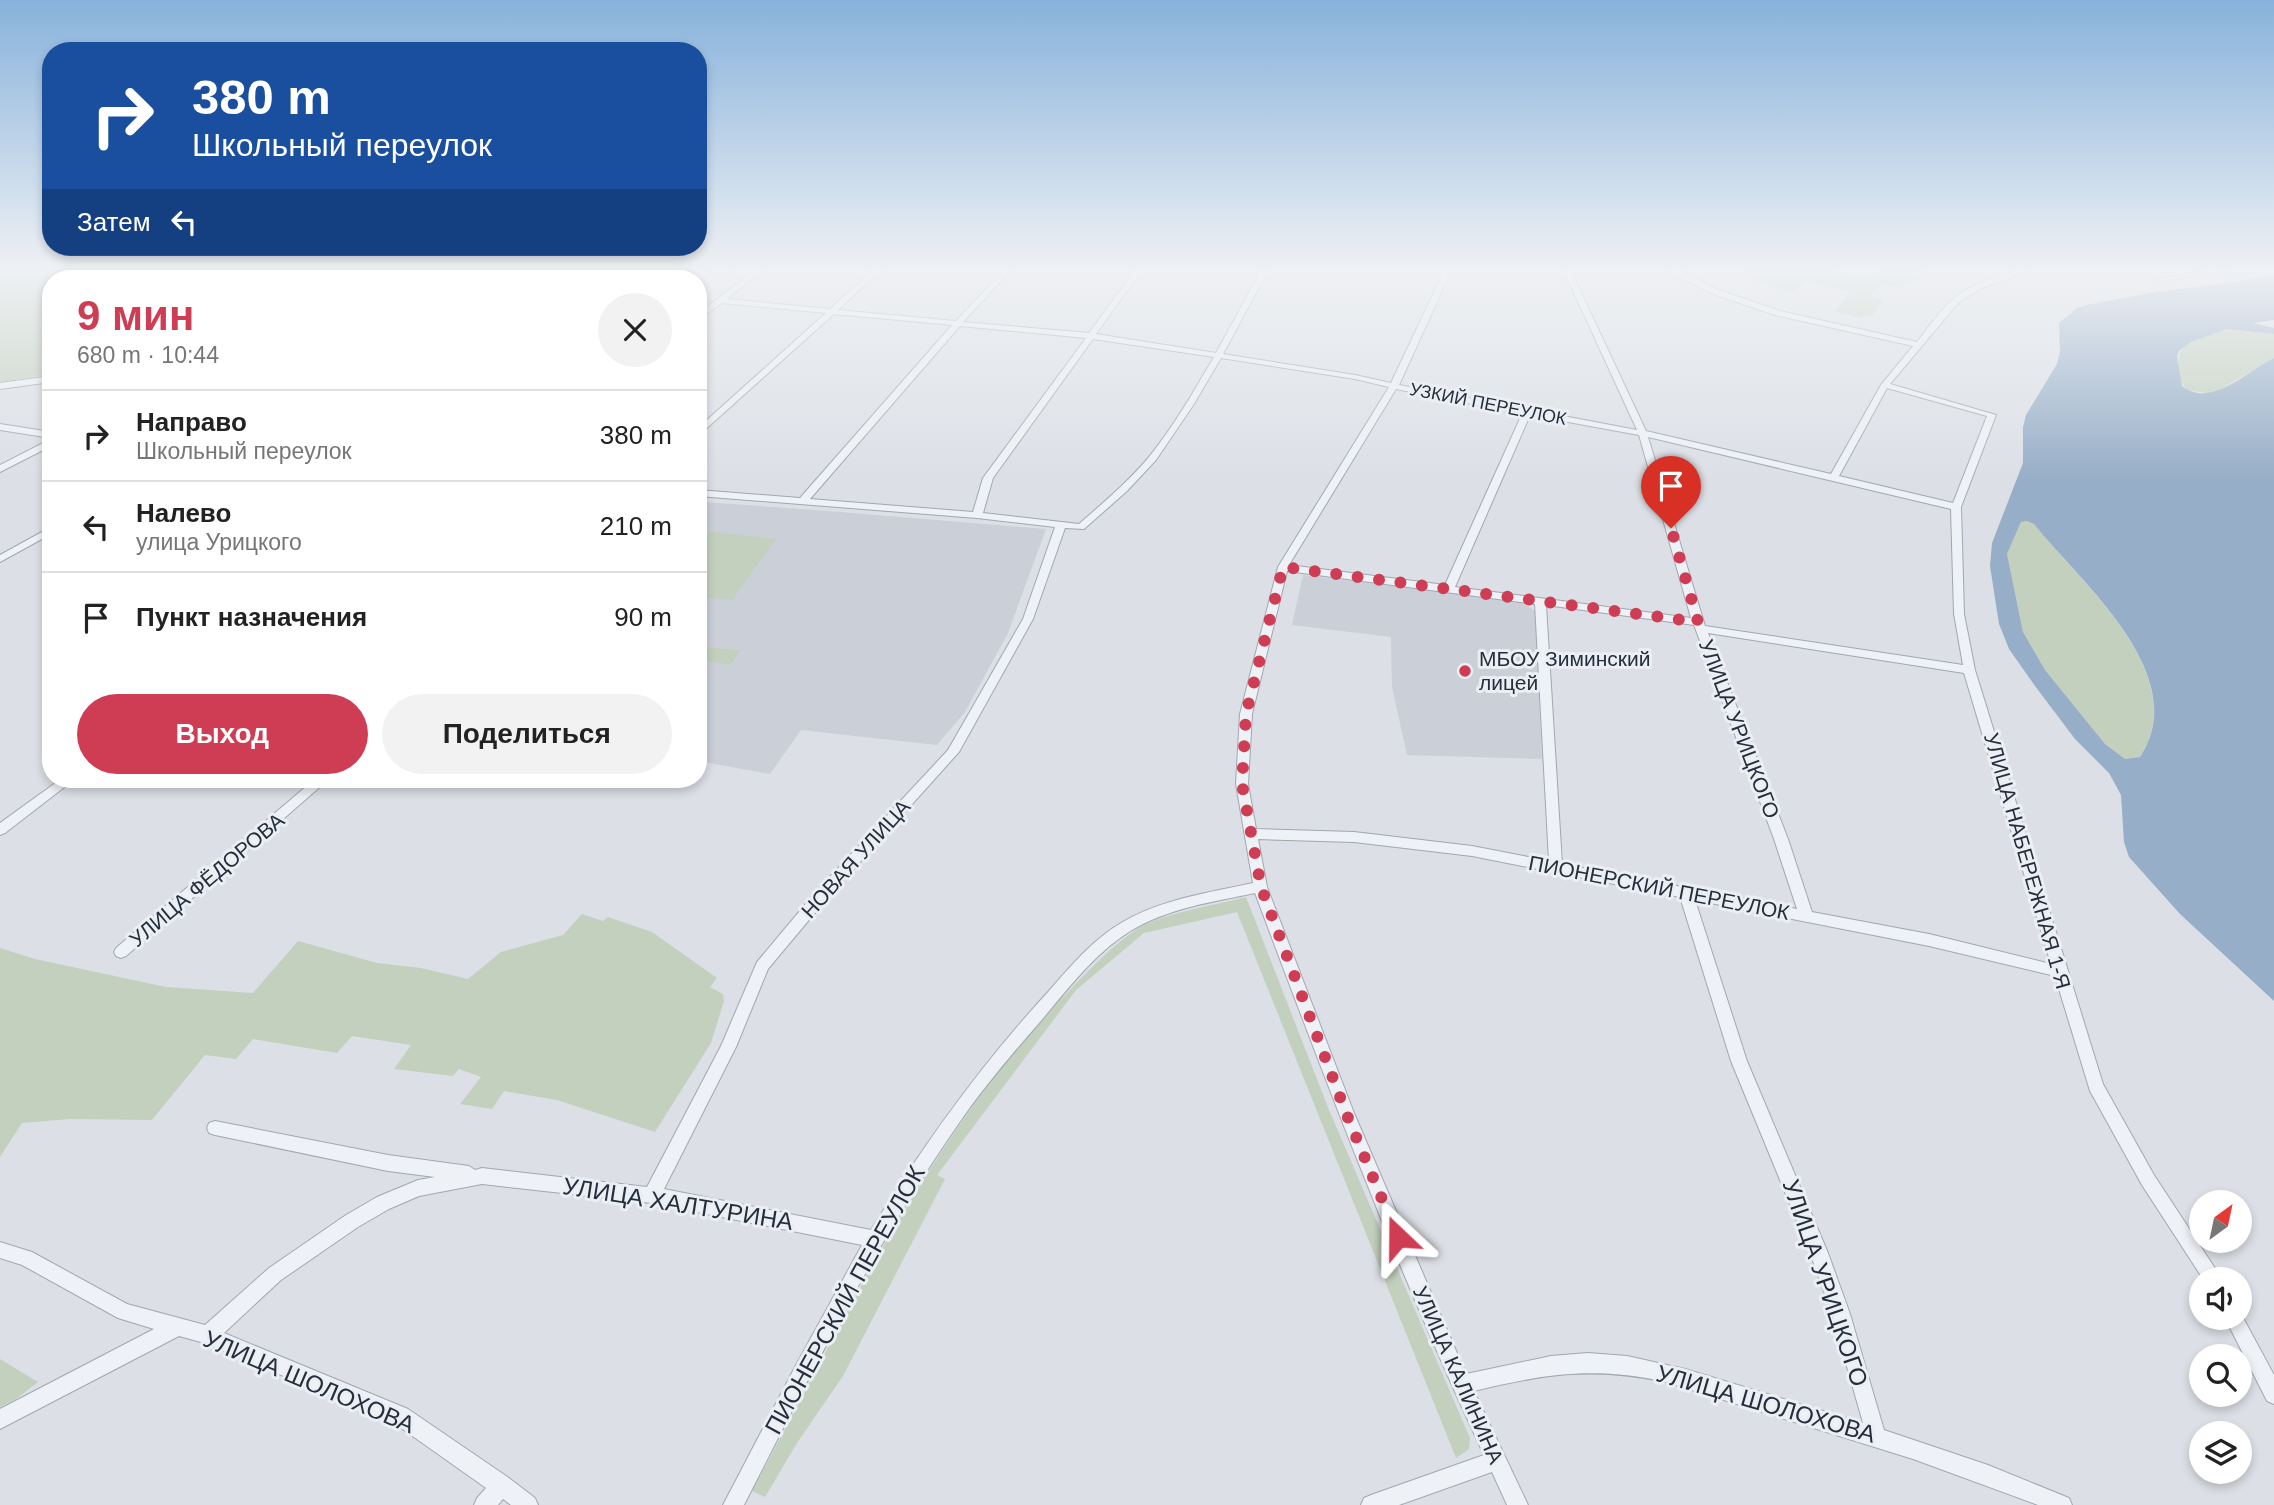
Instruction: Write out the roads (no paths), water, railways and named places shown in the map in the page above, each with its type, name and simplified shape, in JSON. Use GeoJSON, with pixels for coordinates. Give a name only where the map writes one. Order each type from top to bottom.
{"type":"FeatureCollection","features":[{"type":"Feature","properties":{"kind":"street"},"geometry":{"type":"LineString","coordinates":[[707,425],[801,339]]}},
{"type":"Feature","properties":{"kind":"street"},"geometry":{"type":"LineString","coordinates":[[803,501],[944,339]]}},
{"type":"Feature","properties":{"kind":"street"},"geometry":{"type":"LineString","coordinates":[[977,515],[988,478],[1090,339]]}},
{"type":"Feature","properties":{"kind":"street","name":"УЗКИЙ ПЕРЕУЛОК"},"geometry":{"type":"LineString","coordinates":[[1113,339],[1355,377],[1643,434],[1956,508]]}},
{"type":"Feature","properties":{"kind":"street"},"geometry":{"type":"LineString","coordinates":[[707,493],[977,515],[1081,527],[1132,481],[1161,447],[1227,339]]}},
{"type":"Feature","properties":{"kind":"street","name":"УЛИЦА КАЛИНИНА"},"geometry":{"type":"LineString","coordinates":[[1416,339],[1394,386],[1283,567],[1246,714],[1242,784],[1261,887],[1346,1113],[1461,1385],[1518,1505]]}},
{"type":"Feature","properties":{"kind":"street","name":"УЛИЦА УРИЦКОГО"},"geometry":{"type":"LineString","coordinates":[[1599,339],[1643,434],[1699,626],[1781,839],[1806,916]]}},
{"type":"Feature","properties":{"kind":"street"},"geometry":{"type":"LineString","coordinates":[[1894,339],[1920,345]]}},
{"type":"Feature","properties":{"kind":"street"},"geometry":{"type":"LineString","coordinates":[[1833,477],[1885,385],[1925,339]]}},
{"type":"Feature","properties":{"kind":"street"},"geometry":{"type":"LineString","coordinates":[[0,386],[42,380]]}},
{"type":"Feature","properties":{"kind":"street"},"geometry":{"type":"LineString","coordinates":[[1885,385],[1992,415]]}},
{"type":"Feature","properties":{"kind":"street"},"geometry":{"type":"LineString","coordinates":[[1449,588],[1527,412]]}},
{"type":"Feature","properties":{"kind":"street","name":"УЛИЦА НАБЕРЕЖНАЯ 1-Я"},"geometry":{"type":"LineString","coordinates":[[1992,415],[1956,508],[1959,614],[1969,670],[2095,1086],[2148,1180],[2205,1267]]}},
{"type":"Feature","properties":{"kind":"street"},"geometry":{"type":"LineString","coordinates":[[0,427],[42,434]]}},
{"type":"Feature","properties":{"kind":"street"},"geometry":{"type":"LineString","coordinates":[[0,469],[42,447]]}},
{"type":"Feature","properties":{"kind":"street","name":"НОВАЯ УЛИЦА"},"geometry":{"type":"LineString","coordinates":[[652,1195],[728,1047],[761,966],[819,898],[953,752],[1028,619],[1061,524]]}},
{"type":"Feature","properties":{"kind":"street"},"geometry":{"type":"LineString","coordinates":[[0,559],[42,535]]}},
{"type":"Feature","properties":{"kind":"street"},"geometry":{"type":"LineString","coordinates":[[1283,567],[1540,601],[1969,670]]}},
{"type":"Feature","properties":{"kind":"street"},"geometry":{"type":"LineString","coordinates":[[1540,601],[1556,868]]}},
{"type":"Feature","properties":{"kind":"street"},"geometry":{"type":"LineString","coordinates":[[0,830],[57,788]]}},
{"type":"Feature","properties":{"kind":"street","name":"УЛИЦА ФЁДОРОВА"},"geometry":{"type":"LineString","coordinates":[[121,952],[312,788]]}},
{"type":"Feature","properties":{"kind":"street","name":"ПИОНЕРСКИЙ ПЕРЕУЛОК"},"geometry":{"type":"LineString","coordinates":[[1252,834],[1354,837],[1472,851],[1929,940],[2061,972]]}},
{"type":"Feature","properties":{"kind":"street","name":"ПИОНЕРСКИЙ ПЕРЕУЛОК"},"geometry":{"type":"LineString","coordinates":[[733,1505],[873,1238],[920,1163],[1008,1045],[1098,950],[1122,929],[1140,919],[1261,887]]}},
{"type":"Feature","properties":{"kind":"street","name":"УЛИЦА УРИЦКОГО"},"geometry":{"type":"LineString","coordinates":[[1686,894],[1739,1060],[1837,1302],[1877,1436]]}},
{"type":"Feature","properties":{"kind":"street","name":"УЛИЦА ХАЛТУРИНА"},"geometry":{"type":"LineString","coordinates":[[215,1128],[388,1163],[652,1195],[873,1238]]}},
{"type":"Feature","properties":{"kind":"street","name":"УЛИЦА ХАЛТУРИНА"},"geometry":{"type":"LineString","coordinates":[[208,1335],[275,1274],[363,1215],[418,1188],[482,1176]]}},
{"type":"Feature","properties":{"kind":"street","name":"УЛИЦА ШОЛОХОВА"},"geometry":{"type":"LineString","coordinates":[[0,1250],[26,1258],[124,1312],[208,1335],[401,1416],[528,1505]]}},
{"type":"Feature","properties":{"kind":"street"},"geometry":{"type":"LineString","coordinates":[[0,1419],[176,1328]]}},
{"type":"Feature","properties":{"kind":"street"},"geometry":{"type":"LineString","coordinates":[[2240,1330],[2274,1394]]}},
{"type":"Feature","properties":{"kind":"street","name":"УЛИЦА ШОЛОХОВА"},"geometry":{"type":"LineString","coordinates":[[1461,1385],[1558,1363],[1608,1363],[1654,1370],[1877,1436],[1996,1476],[2063,1505]]}},
{"type":"Feature","properties":{"kind":"street"},"geometry":{"type":"LineString","coordinates":[[1371,1505],[1495,1461]]}},
{"type":"Feature","properties":{"kind":"street"},"geometry":{"type":"LineString","coordinates":[[484,1505],[502,1485]]}},
{"type":"Feature","properties":{"kind":"water"},"geometry":{"type":"Polygon","coordinates":[[[2060,339],[2198,339],[2179,351],[2177,357],[2182,386],[2193,392],[2205,393],[2229,386],[2274,358],[2274,1001],[2180,914],[2129,857],[2124,842],[2121,795],[2109,773],[2075,739],[2035,686],[2009,649],[1999,624],[1990,566],[1992,543],[2023,463],[2023,427],[2026,415],[2057,364],[2060,339]],[[2021,522],[2007,554],[2023,632],[2045,670],[2105,744],[2125,759],[2140,757],[2153,726],[2153,694],[2142,663],[2102,602],[2034,524],[2021,522]]]}},
{"type":"Feature","properties":{"kind":"place","name":"МБОУ Зиминский лицей"},"geometry":{"type":"Point","coordinates":[1465,671]}}]}
